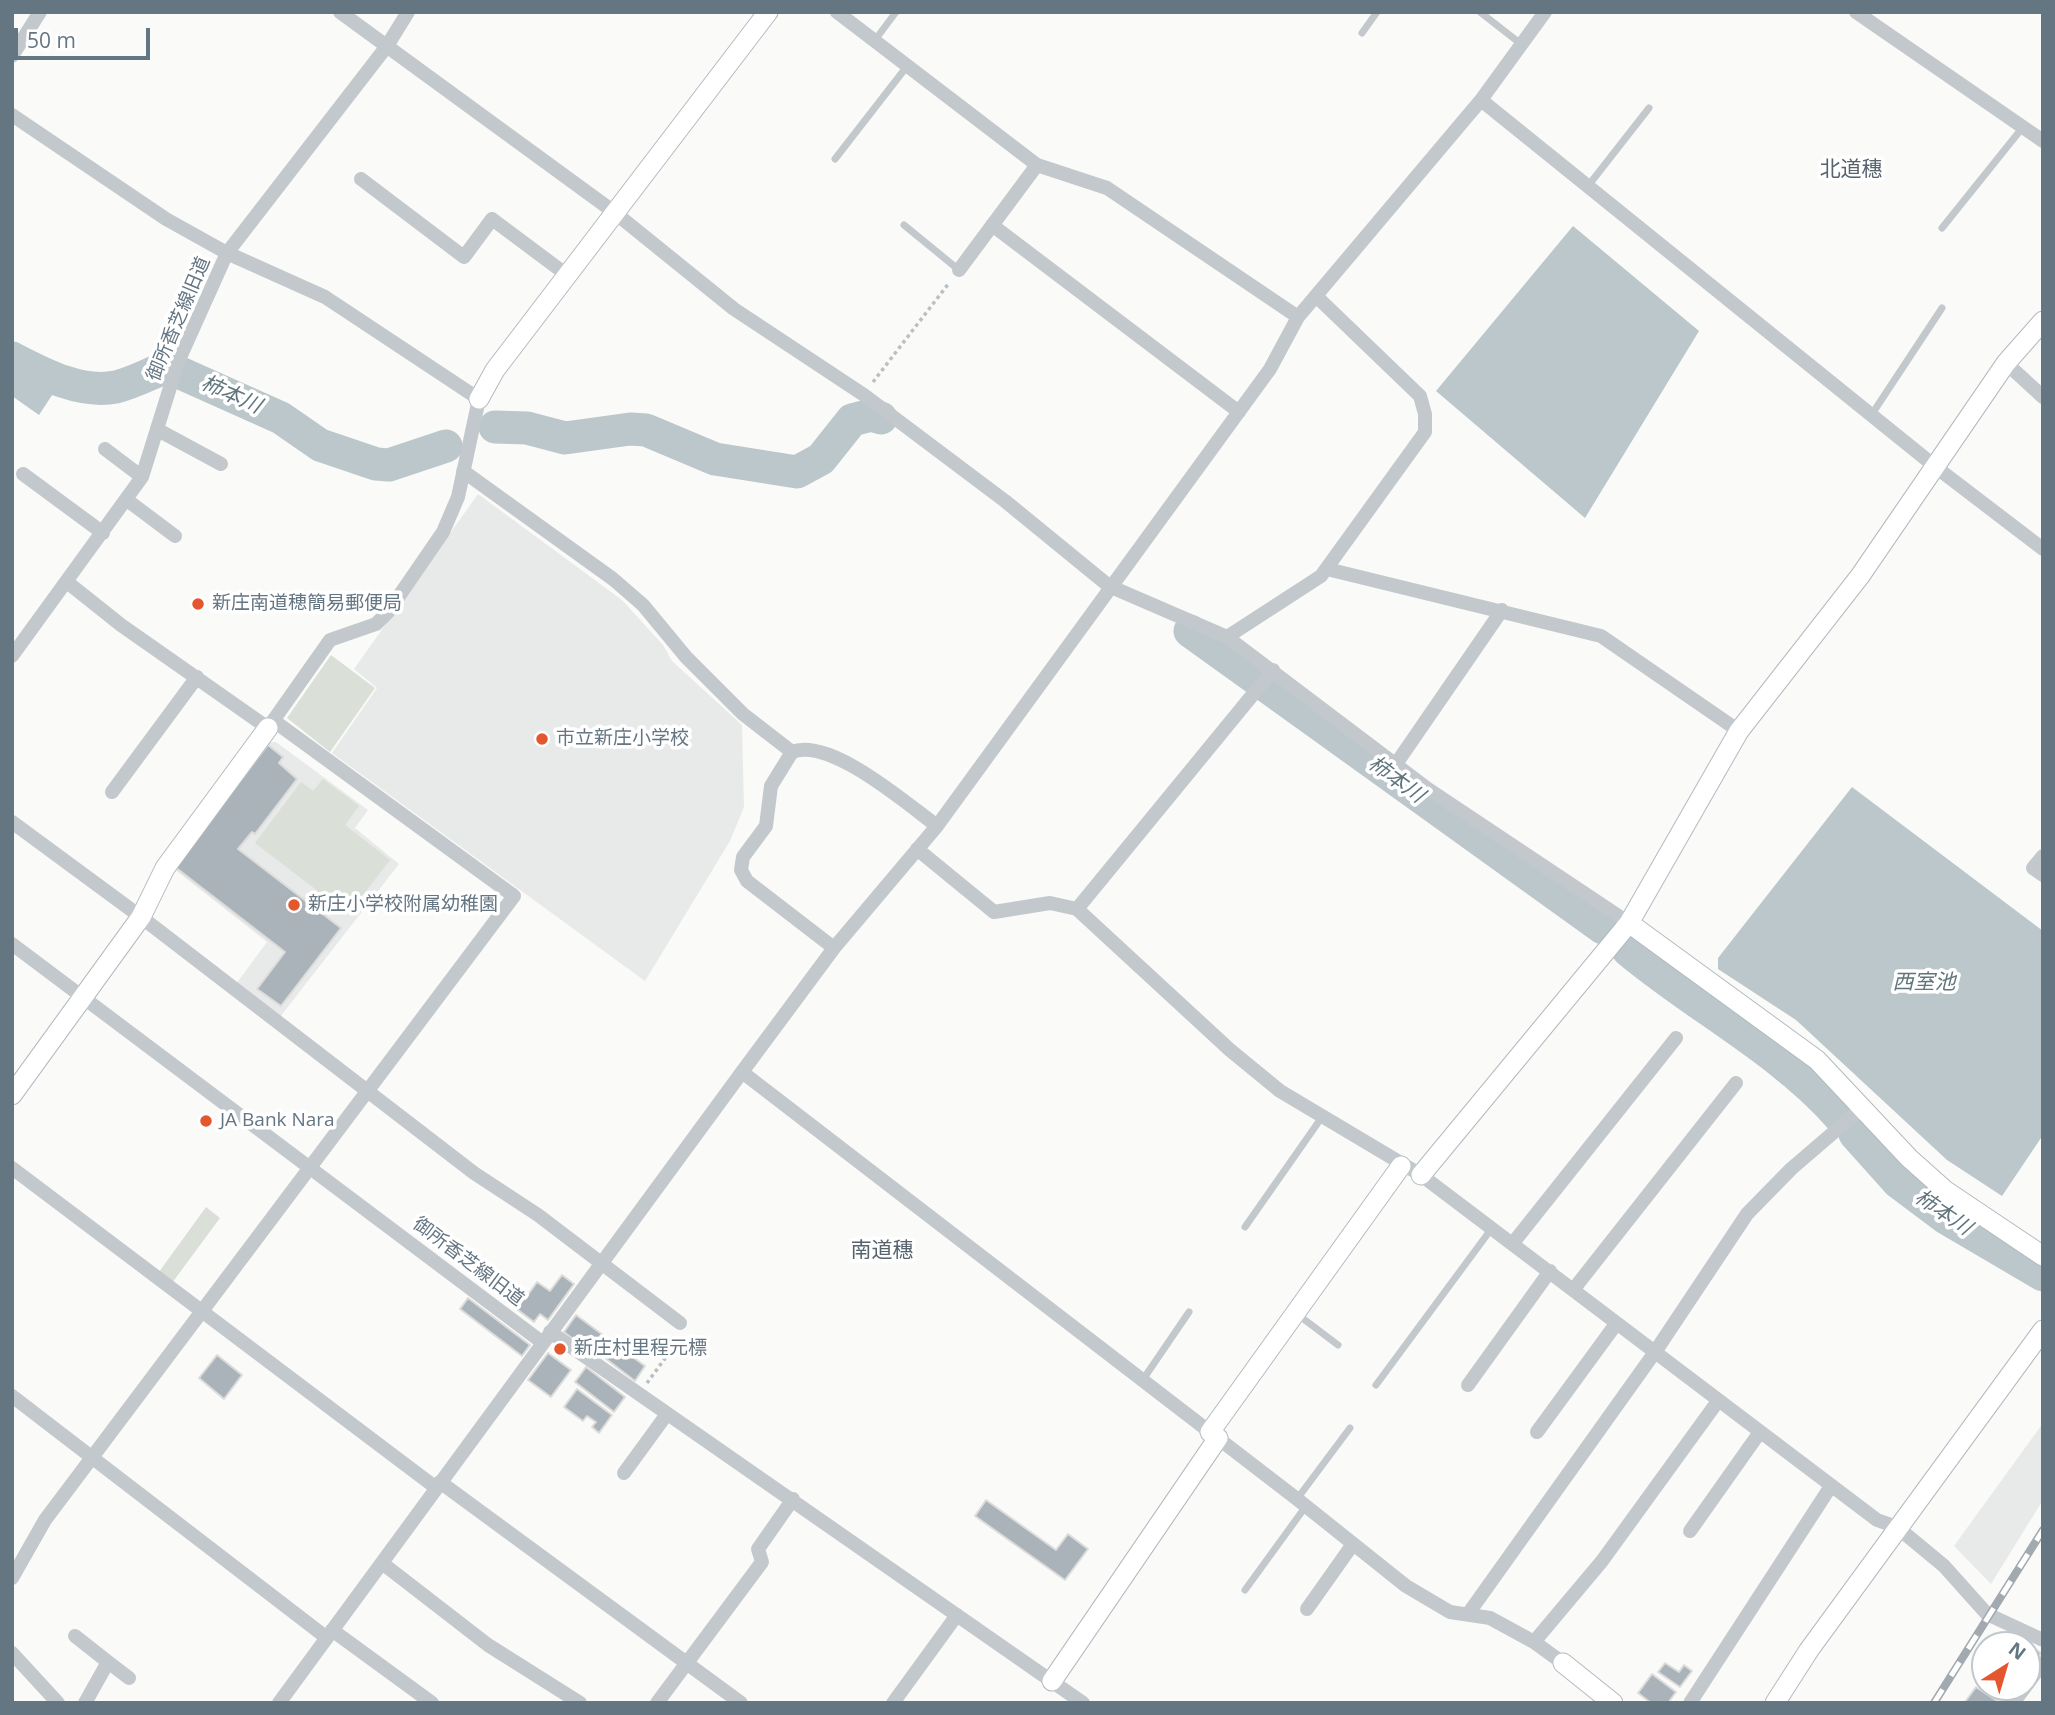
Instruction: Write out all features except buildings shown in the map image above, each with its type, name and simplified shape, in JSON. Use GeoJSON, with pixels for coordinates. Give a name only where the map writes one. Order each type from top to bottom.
{"type":"FeatureCollection","features":[{"type":"Feature","properties":{"kind":"street"},"geometry":{"type":"LineString","coordinates":[[12,55],[40,12]]}},
{"type":"Feature","properties":{"kind":"street"},"geometry":{"type":"LineString","coordinates":[[340,12],[614,212],[734,309],[864,395],[1004,501],[1109,586],[1227,637],[1271,673],[1428,789],[1629,923],[1817,1060],[1946,1191],[2043,1256]]}},
{"type":"Feature","properties":{"kind":"street","name":"御所香芝線旧道"},"geometry":{"type":"LineString","coordinates":[[12,656],[142,477],[178,362],[227,253],[387,46],[408,12]]}},
{"type":"Feature","properties":{"kind":"street"},"geometry":{"type":"LineString","coordinates":[[12,1095],[141,916],[165,868],[330,640],[376,624],[387,612],[453,514],[479,399],[495,370],[768,12]]}},
{"type":"Feature","properties":{"kind":"street"},"geometry":{"type":"LineString","coordinates":[[836,12],[909,64],[1037,165],[1107,188],[1298,317]]}},
{"type":"Feature","properties":{"kind":"street"},"geometry":{"type":"LineString","coordinates":[[279,1703],[834,948],[937,825],[1270,369],[1298,317],[1481,100],[1545,12]]}},
{"type":"Feature","properties":{"kind":"street"},"geometry":{"type":"LineString","coordinates":[[1856,12],[2043,141]]}},
{"type":"Feature","properties":{"kind":"street"},"geometry":{"type":"LineString","coordinates":[[1481,100],[1937,468],[2043,549]]}},
{"type":"Feature","properties":{"kind":"street"},"geometry":{"type":"LineString","coordinates":[[12,115],[166,219],[227,253],[325,298],[479,399]]}},
{"type":"Feature","properties":{"kind":"street"},"geometry":{"type":"LineString","coordinates":[[959,270],[1037,165]]}},
{"type":"Feature","properties":{"kind":"street"},"geometry":{"type":"LineString","coordinates":[[361,179],[464,257],[492,219],[567,275]]}},
{"type":"Feature","properties":{"kind":"street"},"geometry":{"type":"LineString","coordinates":[[992,225],[1239,412]]}},
{"type":"Feature","properties":{"kind":"street"},"geometry":{"type":"LineString","coordinates":[[1227,637],[1328,569],[1425,432],[1425,415],[1420,396],[1316,296]]}},
{"type":"Feature","properties":{"kind":"street"},"geometry":{"type":"LineString","coordinates":[[1421,1175],[1629,923],[1739,731],[1860,576],[1937,468],[2006,363],[2043,321]]}},
{"type":"Feature","properties":{"kind":"street"},"geometry":{"type":"LineString","coordinates":[[2006,363],[2043,397]]}},
{"type":"Feature","properties":{"kind":"street"},"geometry":{"type":"LineString","coordinates":[[158,430],[221,464]]}},
{"type":"Feature","properties":{"kind":"street"},"geometry":{"type":"LineString","coordinates":[[105,449],[142,477]]}},
{"type":"Feature","properties":{"kind":"street"},"geometry":{"type":"LineString","coordinates":[[463,471],[613,579],[643,605],[686,657],[743,714],[792,752]]}},
{"type":"Feature","properties":{"kind":"street"},"geometry":{"type":"LineString","coordinates":[[23,474],[103,533]]}},
{"type":"Feature","properties":{"kind":"street"},"geometry":{"type":"LineString","coordinates":[[127,500],[174,536]]}},
{"type":"Feature","properties":{"kind":"street"},"geometry":{"type":"LineString","coordinates":[[1328,569],[1601,636],[1739,731]]}},
{"type":"Feature","properties":{"kind":"street"},"geometry":{"type":"LineString","coordinates":[[12,1578],[45,1520],[514,896],[271,724],[121,625],[67,582]]}},
{"type":"Feature","properties":{"kind":"street"},"geometry":{"type":"LineString","coordinates":[[1396,764],[1502,610]]}},
{"type":"Feature","properties":{"kind":"street"},"geometry":{"type":"LineString","coordinates":[[1077,909],[1271,673]]}},
{"type":"Feature","properties":{"kind":"street"},"geometry":{"type":"LineString","coordinates":[[112,792],[197,677]]}},
{"type":"Feature","properties":{"kind":"street"},"geometry":{"type":"LineString","coordinates":[[834,948],[747,881],[741,870],[743,857],[766,826],[771,786],[792,752],[803,748],[815,749],[852,766],[937,825]]}},
{"type":"Feature","properties":{"kind":"street"},"geometry":{"type":"LineString","coordinates":[[12,822],[141,916],[474,1173],[538,1215],[680,1323]]}},
{"type":"Feature","properties":{"kind":"street"},"geometry":{"type":"LineString","coordinates":[[917,849],[994,912],[1050,903],[1077,909],[1230,1050],[1280,1091],[1401,1166],[1421,1175],[1831,1486],[1877,1520],[1897,1527],[1944,1566],[1987,1614],[2043,1640]]}},
{"type":"Feature","properties":{"kind":"street"},"geometry":{"type":"LineString","coordinates":[[2043,856],[2033,868],[2043,875]]}},
{"type":"Feature","properties":{"kind":"street","name":"御所香芝線旧道"},"geometry":{"type":"LineString","coordinates":[[12,944],[309,1167],[547,1338],[638,1394],[793,1499],[1083,1703]]}},
{"type":"Feature","properties":{"kind":"street"},"geometry":{"type":"LineString","coordinates":[[1513,1243],[1676,1038]]}},
{"type":"Feature","properties":{"kind":"street"},"geometry":{"type":"LineString","coordinates":[[742,1072],[1142,1382],[1302,1502],[1406,1586],[1450,1612],[1490,1618],[1534,1642],[1613,1703]]}},
{"type":"Feature","properties":{"kind":"street"},"geometry":{"type":"LineString","coordinates":[[1573,1290],[1736,1083]]}},
{"type":"Feature","properties":{"kind":"street"},"geometry":{"type":"LineString","coordinates":[[1468,1614],[1655,1352],[1747,1214],[1791,1169],[1862,1108]]}},
{"type":"Feature","properties":{"kind":"street"},"geometry":{"type":"LineString","coordinates":[[1052,1681],[1214,1435],[1401,1166]]}},
{"type":"Feature","properties":{"kind":"street"},"geometry":{"type":"LineString","coordinates":[[12,1168],[202,1312],[741,1703]]}},
{"type":"Feature","properties":{"kind":"street"},"geometry":{"type":"LineString","coordinates":[[1468,1385],[1550,1271]]}},
{"type":"Feature","properties":{"kind":"street"},"geometry":{"type":"LineString","coordinates":[[1537,1432],[1616,1324]]}},
{"type":"Feature","properties":{"kind":"street"},"geometry":{"type":"LineString","coordinates":[[1775,1703],[1809,1650],[1897,1527],[2043,1330]]}},
{"type":"Feature","properties":{"kind":"street"},"geometry":{"type":"LineString","coordinates":[[12,1396],[329,1634],[432,1703]]}},
{"type":"Feature","properties":{"kind":"street"},"geometry":{"type":"LineString","coordinates":[[1534,1642],[1602,1561],[1718,1401]]}},
{"type":"Feature","properties":{"kind":"street"},"geometry":{"type":"LineString","coordinates":[[624,1473],[667,1414]]}},
{"type":"Feature","properties":{"kind":"street"},"geometry":{"type":"LineString","coordinates":[[1690,1531],[1760,1432]]}},
{"type":"Feature","properties":{"kind":"street"},"geometry":{"type":"LineString","coordinates":[[1690,1703],[1831,1486]]}},
{"type":"Feature","properties":{"kind":"street"},"geometry":{"type":"LineString","coordinates":[[657,1703],[762,1562],[758,1549],[793,1499]]}},
{"type":"Feature","properties":{"kind":"street"},"geometry":{"type":"LineString","coordinates":[[1307,1609],[1353,1544]]}},
{"type":"Feature","properties":{"kind":"street"},"geometry":{"type":"LineString","coordinates":[[382,1563],[488,1645],[580,1703]]}},
{"type":"Feature","properties":{"kind":"street"},"geometry":{"type":"LineString","coordinates":[[893,1703],[957,1615]]}},
{"type":"Feature","properties":{"kind":"street"},"geometry":{"type":"LineString","coordinates":[[75,1636],[129,1678]]}},
{"type":"Feature","properties":{"kind":"street"},"geometry":{"type":"LineString","coordinates":[[12,1653],[58,1703]]}},
{"type":"Feature","properties":{"kind":"street"},"geometry":{"type":"LineString","coordinates":[[85,1703],[108,1662]]}},
{"type":"Feature","properties":{"kind":"lane"},"geometry":{"type":"LineString","coordinates":[[875,40],[896,12]]}},
{"type":"Feature","properties":{"kind":"lane"},"geometry":{"type":"LineString","coordinates":[[1362,33],[1377,12]]}},
{"type":"Feature","properties":{"kind":"lane"},"geometry":{"type":"LineString","coordinates":[[1480,12],[1522,44]]}},
{"type":"Feature","properties":{"kind":"lane"},"geometry":{"type":"LineString","coordinates":[[835,159],[909,64]]}},
{"type":"Feature","properties":{"kind":"lane"},"geometry":{"type":"LineString","coordinates":[[1588,186],[1649,108]]}},
{"type":"Feature","properties":{"kind":"lane"},"geometry":{"type":"LineString","coordinates":[[1942,228],[2024,127]]}},
{"type":"Feature","properties":{"kind":"lane"},"geometry":{"type":"LineString","coordinates":[[904,225],[959,270]]}},
{"type":"Feature","properties":{"kind":"lane"},"geometry":{"type":"LineString","coordinates":[[1872,414],[1942,308]]}},
{"type":"Feature","properties":{"kind":"lane"},"geometry":{"type":"LineString","coordinates":[[1245,1227],[1322,1116]]}},
{"type":"Feature","properties":{"kind":"lane"},"geometry":{"type":"LineString","coordinates":[[1376,1385],[1492,1227]]}},
{"type":"Feature","properties":{"kind":"lane"},"geometry":{"type":"LineString","coordinates":[[1142,1382],[1189,1312]]}},
{"type":"Feature","properties":{"kind":"lane"},"geometry":{"type":"LineString","coordinates":[[1296,1314],[1338,1345]]}},
{"type":"Feature","properties":{"kind":"lane"},"geometry":{"type":"LineString","coordinates":[[1245,1590],[1350,1428]]}},
{"type":"Feature","properties":{"kind":"path"},"geometry":{"type":"LineString","coordinates":[[864,395],[959,270]]}},
{"type":"Feature","properties":{"kind":"path"},"geometry":{"type":"LineString","coordinates":[[638,1394],[682,1336],[680,1323]]}},
{"type":"Feature","properties":{"kind":"shaded area","name":"市立新庄小学校"},"geometry":{"type":"Polygon","coordinates":[[[478,494],[622,600],[663,645],[672,661],[742,725],[744,807],[730,841],[645,981],[332,753],[377,688],[354,669],[478,494]]]}},
{"type":"Feature","properties":{"kind":"shaded area"},"geometry":{"type":"Polygon","coordinates":[[[331,655],[375,688],[330,752],[287,718],[331,655]]]}},
{"type":"Feature","properties":{"kind":"shaded area","name":"新庄小学校附属幼稚園"},"geometry":{"type":"Polygon","coordinates":[[[268,742],[276,742],[368,810],[355,828],[399,864],[280,1017],[236,984],[267,942],[174,869],[268,742]]]}},
{"type":"Feature","properties":{"kind":"shaded area"},"geometry":{"type":"Polygon","coordinates":[[[323,779],[359,806],[345,825],[390,860],[348,914],[255,843],[301,782],[313,791],[323,779]]]}},
{"type":"Feature","properties":{"kind":"shaded area"},"geometry":{"type":"Polygon","coordinates":[[[206,1207],[220,1218],[172,1283],[159,1272],[206,1207]]]}},
{"type":"Feature","properties":{"kind":"shaded area"},"geometry":{"type":"Polygon","coordinates":[[[2043,1423],[2043,1500],[1991,1584],[1954,1546],[2043,1423]]]}},
{"type":"Feature","properties":{"kind":"water"},"geometry":{"type":"Polygon","coordinates":[[[1573,226],[1699,331],[1585,518],[1436,391],[1573,226]]]}},
{"type":"Feature","properties":{"kind":"water"},"geometry":{"type":"Polygon","coordinates":[[[12,368],[58,386],[39,415],[12,396],[12,368]]]}},
{"type":"Feature","properties":{"kind":"water","name":"西室池"},"geometry":{"type":"Polygon","coordinates":[[[1852,787],[2043,931],[2043,1135],[2002,1196],[1947,1160],[1796,1020],[1718,969],[1718,958],[1852,787]]]}},
{"type":"Feature","properties":{"kind":"waterway","name":"柿本川"},"geometry":{"type":"LineString","coordinates":[[12,358],[62,381],[89,388],[116,387],[167,367],[281,418],[320,445],[376,464],[389,465],[446,446]]}},
{"type":"Feature","properties":{"kind":"waterway","name":"柿本川"},"geometry":{"type":"LineString","coordinates":[[495,427],[527,428],[565,438],[630,429],[646,430],[715,459],[797,472],[821,459],[852,420],[871,415],[881,418]]}},
{"type":"Feature","properties":{"kind":"waterway","name":"柿本川"},"geometry":{"type":"LineString","coordinates":[[1190,631],[1603,928]]}},
{"type":"Feature","properties":{"kind":"waterway","name":"柿本川"},"geometry":{"type":"LineString","coordinates":[[1628,950],[1792,1071],[1840,1117]]}},
{"type":"Feature","properties":{"kind":"waterway","name":"柿本川"},"geometry":{"type":"LineString","coordinates":[[1855,1134],[1898,1182],[1946,1218],[2043,1275]]}},
{"type":"Feature","properties":{"kind":"railway"},"geometry":{"type":"LineString","coordinates":[[1934,1703],[2043,1530]]}},
{"type":"Feature","properties":{"kind":"place","name":"新庄南道穂簡易郵便局"},"geometry":{"type":"Point","coordinates":[198,604]}},
{"type":"Feature","properties":{"kind":"place","name":"市立新庄小学校"},"geometry":{"type":"Point","coordinates":[542,739]}},
{"type":"Feature","properties":{"kind":"place","name":"新庄小学校附属幼稚園"},"geometry":{"type":"Point","coordinates":[294,905]}},
{"type":"Feature","properties":{"kind":"place","name":"JA Bank Nara"},"geometry":{"type":"Point","coordinates":[206,1121]}},
{"type":"Feature","properties":{"kind":"place","name":"新庄村里程元標"},"geometry":{"type":"Point","coordinates":[560,1349]}},
{"type":"Feature","properties":{"kind":"district","name":"北道穗"},"geometry":{"type":"Point","coordinates":[1851,170]}},
{"type":"Feature","properties":{"kind":"district","name":"南道穗"},"geometry":{"type":"Point","coordinates":[882,1251]}}]}
